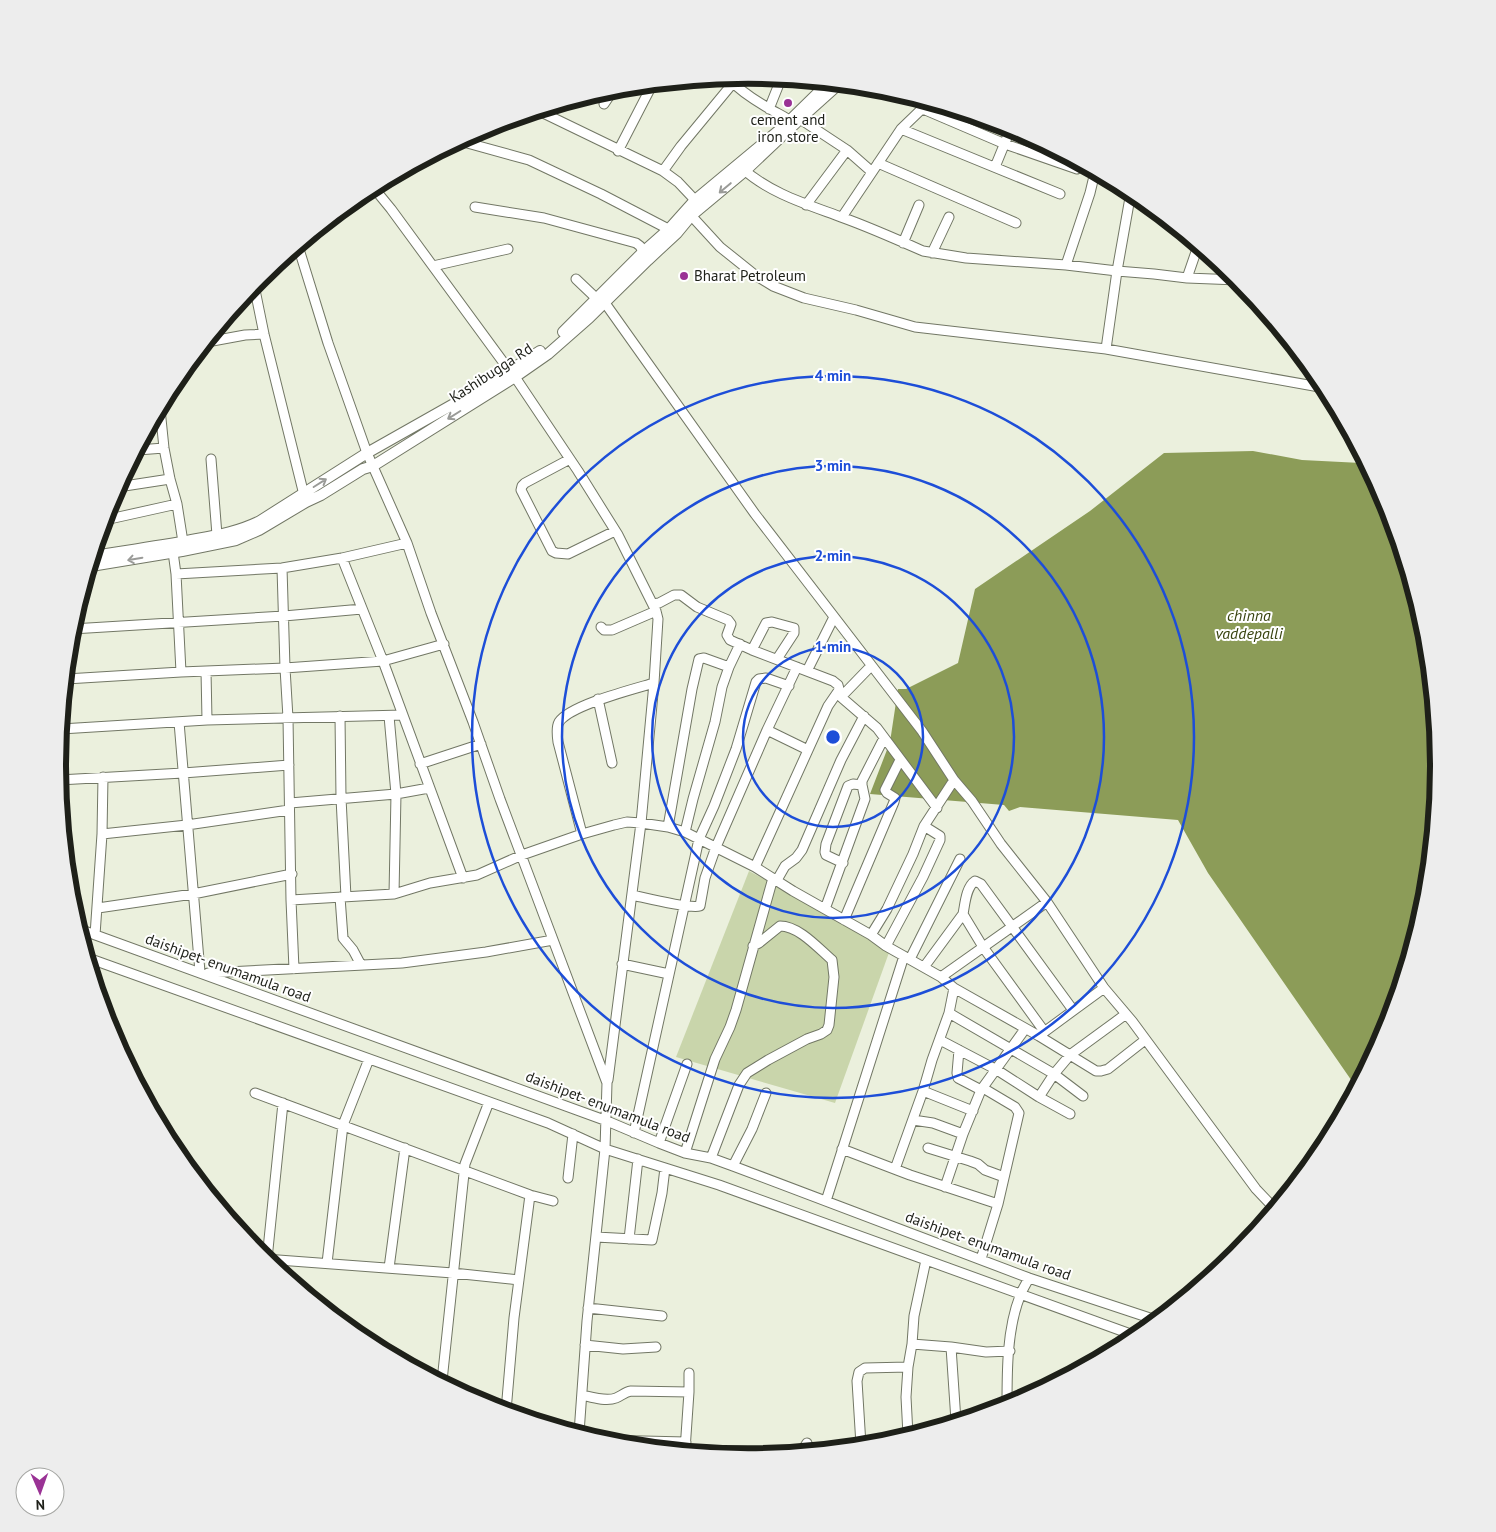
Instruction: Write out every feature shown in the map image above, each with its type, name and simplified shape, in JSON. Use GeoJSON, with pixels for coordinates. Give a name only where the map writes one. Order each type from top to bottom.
{"type":"FeatureCollection","features":[{"type":"Feature","properties":{"kind":"main road","name":"Kashibugga Rd"},"geometry":{"type":"LineString","coordinates":[[794,121],[823,89]]}},
{"type":"Feature","properties":{"kind":"main road","name":"Kashibugga Rd"},"geometry":{"type":"LineString","coordinates":[[97,565],[236,540],[259,530],[367,453],[482,388],[548,354],[689,213],[832,90]]}},
{"type":"Feature","properties":{"kind":"main road","name":"Kashibugga Rd"},"geometry":{"type":"LineString","coordinates":[[689,213],[696,200],[741,168]]}},
{"type":"Feature","properties":{"kind":"main road","name":"Kashibugga Rd"},"geometry":{"type":"LineString","coordinates":[[100,555],[183,542],[248,527],[305,497],[321,495],[364,469],[373,466],[512,373]]}},
{"type":"Feature","properties":{"kind":"street"},"geometry":{"type":"LineString","coordinates":[[663,171],[726,85]]}},
{"type":"Feature","properties":{"kind":"street"},"geometry":{"type":"LineString","coordinates":[[736,85],[769,109],[847,150],[872,172]]}},
{"type":"Feature","properties":{"kind":"street"},"geometry":{"type":"LineString","coordinates":[[769,109],[778,85]]}},
{"type":"Feature","properties":{"kind":"street"},"geometry":{"type":"LineString","coordinates":[[618,151],[649,92]]}},
{"type":"Feature","properties":{"kind":"street"},"geometry":{"type":"LineString","coordinates":[[604,104],[608,99]]}},
{"type":"Feature","properties":{"kind":"street"},"geometry":{"type":"LineString","coordinates":[[842,217],[901,129],[924,107]]}},
{"type":"Feature","properties":{"kind":"street"},"geometry":{"type":"LineString","coordinates":[[933,110],[1005,144],[1074,168]]}},
{"type":"Feature","properties":{"kind":"street"},"geometry":{"type":"LineString","coordinates":[[546,115],[618,151],[663,171],[678,182],[696,200]]}},
{"type":"Feature","properties":{"kind":"street"},"geometry":{"type":"LineString","coordinates":[[901,129],[1060,194]]}},
{"type":"Feature","properties":{"kind":"street"},"geometry":{"type":"LineString","coordinates":[[995,167],[1008,136]]}},
{"type":"Feature","properties":{"kind":"street"},"geometry":{"type":"LineString","coordinates":[[471,143],[529,160],[673,231]]}},
{"type":"Feature","properties":{"kind":"street"},"geometry":{"type":"LineString","coordinates":[[806,204],[847,150]]}},
{"type":"Feature","properties":{"kind":"street"},"geometry":{"type":"LineString","coordinates":[[878,163],[1016,223]]}},
{"type":"Feature","properties":{"kind":"street"},"geometry":{"type":"LineString","coordinates":[[741,168],[761,183],[806,204],[932,253],[966,258],[1066,265],[1187,278],[1222,276]]}},
{"type":"Feature","properties":{"kind":"street"},"geometry":{"type":"LineString","coordinates":[[1066,265],[1090,193],[1093,178]]}},
{"type":"Feature","properties":{"kind":"street"},"geometry":{"type":"LineString","coordinates":[[378,194],[512,373],[570,459],[615,531],[654,607],[658,627],[641,823],[607,1083],[606,1149],[588,1308],[579,1427]]}},
{"type":"Feature","properties":{"kind":"street"},"geometry":{"type":"LineString","coordinates":[[1106,349],[1129,201]]}},
{"type":"Feature","properties":{"kind":"street"},"geometry":{"type":"LineString","coordinates":[[903,243],[919,205]]}},
{"type":"Feature","properties":{"kind":"street"},"geometry":{"type":"LineString","coordinates":[[475,207],[544,218],[636,243],[645,256]]}},
{"type":"Feature","properties":{"kind":"street"},"geometry":{"type":"LineString","coordinates":[[689,213],[720,246],[755,274],[773,286],[804,298],[856,310],[915,327],[1106,349],[1314,386]]}},
{"type":"Feature","properties":{"kind":"street"},"geometry":{"type":"LineString","coordinates":[[932,253],[949,217]]}},
{"type":"Feature","properties":{"kind":"street"},"geometry":{"type":"LineString","coordinates":[[433,266],[508,249]]}},
{"type":"Feature","properties":{"kind":"street"},"geometry":{"type":"LineString","coordinates":[[1187,278],[1196,251]]}},
{"type":"Feature","properties":{"kind":"street"},"geometry":{"type":"LineString","coordinates":[[300,252],[328,343],[367,453],[407,543],[431,614],[444,644],[607,1083]]}},
{"type":"Feature","properties":{"kind":"street"},"geometry":{"type":"LineString","coordinates":[[576,279],[601,301],[755,514],[922,731],[954,780],[972,801],[1001,844],[1047,902],[1104,988],[1126,1014],[1256,1188],[1271,1204]]}},
{"type":"Feature","properties":{"kind":"street"},"geometry":{"type":"LineString","coordinates":[[256,294],[305,497]]}},
{"type":"Feature","properties":{"kind":"street"},"geometry":{"type":"LineString","coordinates":[[215,340],[245,335],[264,334]]}},
{"type":"Feature","properties":{"kind":"street"},"geometry":{"type":"LineString","coordinates":[[161,420],[164,448],[177,504],[183,542]]}},
{"type":"Feature","properties":{"kind":"street"},"geometry":{"type":"LineString","coordinates":[[145,449],[164,448]]}},
{"type":"Feature","properties":{"kind":"street"},"geometry":{"type":"LineString","coordinates":[[211,459],[217,535]]}},
{"type":"Feature","properties":{"kind":"street"},"geometry":{"type":"LineString","coordinates":[[570,459],[525,483],[521,490],[552,551],[556,554],[568,554],[615,531]]}},
{"type":"Feature","properties":{"kind":"street"},"geometry":{"type":"LineString","coordinates":[[127,486],[170,479]]}},
{"type":"Feature","properties":{"kind":"street"},"geometry":{"type":"LineString","coordinates":[[113,518],[177,504]]}},
{"type":"Feature","properties":{"kind":"street"},"geometry":{"type":"LineString","coordinates":[[176,574],[282,568],[342,558],[407,543]]}},
{"type":"Feature","properties":{"kind":"street"},"geometry":{"type":"LineString","coordinates":[[173,552],[176,574],[180,672]]}},
{"type":"Feature","properties":{"kind":"street"},"geometry":{"type":"LineString","coordinates":[[342,558],[383,661],[463,878]]}},
{"type":"Feature","properties":{"kind":"street"},"geometry":{"type":"LineString","coordinates":[[282,568],[288,718],[294,969]]}},
{"type":"Feature","properties":{"kind":"street"},"geometry":{"type":"LineString","coordinates":[[601,627],[604,630],[612,630],[674,595],[681,595],[697,607],[728,620],[731,624],[727,631],[728,638],[752,650],[833,681],[838,685],[840,693],[877,728],[937,808]]}},
{"type":"Feature","properties":{"kind":"street"},"geometry":{"type":"LineString","coordinates":[[80,628],[284,616],[362,609]]}},
{"type":"Feature","properties":{"kind":"street"},"geometry":{"type":"LineString","coordinates":[[807,671],[834,617]]}},
{"type":"Feature","properties":{"kind":"street"},"geometry":{"type":"LineString","coordinates":[[752,650],[766,623],[772,622],[794,628],[794,633],[777,659]]}},
{"type":"Feature","properties":{"kind":"street"},"geometry":{"type":"LineString","coordinates":[[72,680],[383,661],[444,644]]}},
{"type":"Feature","properties":{"kind":"street"},"geometry":{"type":"LineString","coordinates":[[685,832],[729,667],[740,644]]}},
{"type":"Feature","properties":{"kind":"street"},"geometry":{"type":"LineString","coordinates":[[668,827],[699,659],[704,658],[729,667]]}},
{"type":"Feature","properties":{"kind":"street"},"geometry":{"type":"LineString","coordinates":[[754,867],[828,706],[871,666]]}},
{"type":"Feature","properties":{"kind":"street"},"geometry":{"type":"LineString","coordinates":[[632,895],[695,907],[700,906],[705,878],[716,847],[796,667]]}},
{"type":"Feature","properties":{"kind":"street"},"geometry":{"type":"LineString","coordinates":[[206,671],[207,720]]}},
{"type":"Feature","properties":{"kind":"street"},"geometry":{"type":"LineString","coordinates":[[634,1133],[699,839],[736,749],[756,682],[759,679],[766,678],[789,686]]}},
{"type":"Feature","properties":{"kind":"street"},"geometry":{"type":"LineString","coordinates":[[582,834],[558,742],[557,727],[559,722],[564,716],[598,699],[654,683]]}},
{"type":"Feature","properties":{"kind":"street"},"geometry":{"type":"LineString","coordinates":[[598,699],[612,763]]}},
{"type":"Feature","properties":{"kind":"street"},"geometry":{"type":"LineString","coordinates":[[68,729],[207,720],[389,716],[403,714]]}},
{"type":"Feature","properties":{"kind":"street"},"geometry":{"type":"LineString","coordinates":[[340,716],[343,938],[353,950],[361,965]]}},
{"type":"Feature","properties":{"kind":"street"},"geometry":{"type":"LineString","coordinates":[[389,716],[396,794],[394,894]]}},
{"type":"Feature","properties":{"kind":"street"},"geometry":{"type":"LineString","coordinates":[[685,1152],[715,1059],[730,1028],[736,1010],[753,946],[775,879],[785,866],[796,858],[802,850],[841,760],[864,716]]}},
{"type":"Feature","properties":{"kind":"street"},"geometry":{"type":"LineString","coordinates":[[179,722],[193,894],[202,973],[402,963],[486,952],[553,940]]}},
{"type":"Feature","properties":{"kind":"street"},"geometry":{"type":"LineString","coordinates":[[767,730],[808,750]]}},
{"type":"Feature","properties":{"kind":"street"},"geometry":{"type":"LineString","coordinates":[[826,909],[865,799],[862,785],[884,738]]}},
{"type":"Feature","properties":{"kind":"street"},"geometry":{"type":"LineString","coordinates":[[420,764],[481,744]]}},
{"type":"Feature","properties":{"kind":"street"},"geometry":{"type":"LineString","coordinates":[[844,920],[894,802],[894,798],[885,790],[900,760]]}},
{"type":"Feature","properties":{"kind":"street"},"geometry":{"type":"LineString","coordinates":[[67,779],[183,773],[288,765]]}},
{"type":"Feature","properties":{"kind":"street"},"geometry":{"type":"LineString","coordinates":[[96,935],[102,834],[103,776]]}},
{"type":"Feature","properties":{"kind":"street"},"geometry":{"type":"LineString","coordinates":[[871,935],[891,901],[924,826],[954,780]]}},
{"type":"Feature","properties":{"kind":"street"},"geometry":{"type":"LineString","coordinates":[[843,863],[826,854],[826,844],[848,786],[853,784],[862,785]]}},
{"type":"Feature","properties":{"kind":"street"},"geometry":{"type":"LineString","coordinates":[[102,834],[187,825],[341,798],[396,794],[429,788]]}},
{"type":"Feature","properties":{"kind":"street"},"geometry":{"type":"LineString","coordinates":[[291,900],[394,894],[430,883],[463,878],[489,871],[522,855],[582,834],[627,822],[668,827],[685,832],[754,867],[941,977],[954,988],[1025,1028],[1042,1033]]}},
{"type":"Feature","properties":{"kind":"street"},"geometry":{"type":"LineString","coordinates":[[886,946],[923,877],[940,840],[938,835],[924,826]]}},
{"type":"Feature","properties":{"kind":"street"},"geometry":{"type":"LineString","coordinates":[[826,1201],[907,958],[960,858]]}},
{"type":"Feature","properties":{"kind":"street"},"geometry":{"type":"LineString","coordinates":[[98,908],[193,894],[292,874]]}},
{"type":"Feature","properties":{"kind":"street"},"geometry":{"type":"LineString","coordinates":[[924,967],[963,914],[969,890],[972,883],[976,881],[981,884],[1073,1010]]}},
{"type":"Feature","properties":{"kind":"street"},"geometry":{"type":"LineString","coordinates":[[941,977],[1013,928],[1047,902]]}},
{"type":"Feature","properties":{"kind":"street"},"geometry":{"type":"LineString","coordinates":[[963,914],[983,947],[1042,1033],[1070,1055],[1096,1071],[1101,1071],[1108,1069],[1145,1040]]}},
{"type":"Feature","properties":{"kind":"street"},"geometry":{"type":"LineString","coordinates":[[711,1158],[739,1085],[747,1073],[807,1039],[821,1034],[827,1030],[829,1025],[834,977],[832,960],[796,929],[787,926],[780,926],[753,946]]}},
{"type":"Feature","properties":{"kind":"street","name":"daishipet- enumamula road"},"geometry":{"type":"LineString","coordinates":[[87,932],[607,1121],[659,1143],[733,1166],[1029,1278],[1148,1318]]}},
{"type":"Feature","properties":{"kind":"street"},"geometry":{"type":"LineString","coordinates":[[95,960],[548,1123],[606,1149],[719,1185],[1127,1333]]}},
{"type":"Feature","properties":{"kind":"street"},"geometry":{"type":"LineString","coordinates":[[622,964],[668,974]]}},
{"type":"Feature","properties":{"kind":"street"},"geometry":{"type":"LineString","coordinates":[[895,1169],[949,1014],[954,988]]}},
{"type":"Feature","properties":{"kind":"street"},"geometry":{"type":"LineString","coordinates":[[1042,1033],[1104,988]]}},
{"type":"Feature","properties":{"kind":"street"},"geometry":{"type":"LineString","coordinates":[[949,1014],[1012,1048],[1054,1074],[1083,1096]]}},
{"type":"Feature","properties":{"kind":"street"},"geometry":{"type":"LineString","coordinates":[[1039,1097],[1054,1074],[1070,1055],[1126,1014]]}},
{"type":"Feature","properties":{"kind":"street"},"geometry":{"type":"LineString","coordinates":[[945,1187],[982,1089],[1025,1028]]}},
{"type":"Feature","properties":{"kind":"street"},"geometry":{"type":"LineString","coordinates":[[940,1040],[997,1070],[1070,1114]]}},
{"type":"Feature","properties":{"kind":"street"},"geometry":{"type":"LineString","coordinates":[[959,1050],[957,1077],[1015,1108],[1019,1113],[998,1204],[981,1259]]}},
{"type":"Feature","properties":{"kind":"street"},"geometry":{"type":"LineString","coordinates":[[327,1263],[343,1125],[369,1059]]}},
{"type":"Feature","properties":{"kind":"street"},"geometry":{"type":"LineString","coordinates":[[659,1143],[687,1064]]}},
{"type":"Feature","properties":{"kind":"street"},"geometry":{"type":"LineString","coordinates":[[923,1091],[973,1111]]}},
{"type":"Feature","properties":{"kind":"street"},"geometry":{"type":"LineString","coordinates":[[733,1166],[752,1129],[766,1092]]}},
{"type":"Feature","properties":{"kind":"street"},"geometry":{"type":"LineString","coordinates":[[255,1093],[553,1202]]}},
{"type":"Feature","properties":{"kind":"street"},"geometry":{"type":"LineString","coordinates":[[443,1375],[464,1170],[468,1152],[489,1102]]}},
{"type":"Feature","properties":{"kind":"street"},"geometry":{"type":"LineString","coordinates":[[267,1249],[283,1103]]}},
{"type":"Feature","properties":{"kind":"street"},"geometry":{"type":"LineString","coordinates":[[913,1120],[933,1123],[964,1134]]}},
{"type":"Feature","properties":{"kind":"street"},"geometry":{"type":"LineString","coordinates":[[568,1178],[573,1134]]}},
{"type":"Feature","properties":{"kind":"street"},"geometry":{"type":"LineString","coordinates":[[389,1268],[405,1148]]}},
{"type":"Feature","properties":{"kind":"street"},"geometry":{"type":"LineString","coordinates":[[928,1148],[978,1164],[985,1170],[1004,1177]]}},
{"type":"Feature","properties":{"kind":"street"},"geometry":{"type":"LineString","coordinates":[[842,1149],[945,1187],[998,1204]]}},
{"type":"Feature","properties":{"kind":"street"},"geometry":{"type":"LineString","coordinates":[[629,1239],[638,1159]]}},
{"type":"Feature","properties":{"kind":"street"},"geometry":{"type":"LineString","coordinates":[[596,1237],[650,1240],[653,1238],[665,1168]]}},
{"type":"Feature","properties":{"kind":"street"},"geometry":{"type":"LineString","coordinates":[[507,1404],[519,1280],[530,1195]]}},
{"type":"Feature","properties":{"kind":"street"},"geometry":{"type":"LineString","coordinates":[[278,1260],[519,1280]]}},
{"type":"Feature","properties":{"kind":"street"},"geometry":{"type":"LineString","coordinates":[[908,1429],[906,1397],[908,1367],[914,1316],[926,1260]]}},
{"type":"Feature","properties":{"kind":"street"},"geometry":{"type":"LineString","coordinates":[[1007,1397],[1014,1315],[1020,1295],[1029,1278]]}},
{"type":"Feature","properties":{"kind":"street"},"geometry":{"type":"LineString","coordinates":[[588,1308],[662,1316]]}},
{"type":"Feature","properties":{"kind":"street"},"geometry":{"type":"LineString","coordinates":[[912,1344],[951,1346],[986,1352],[1010,1351]]}},
{"type":"Feature","properties":{"kind":"street"},"geometry":{"type":"LineString","coordinates":[[585,1345],[623,1349],[656,1347]]}},
{"type":"Feature","properties":{"kind":"street"},"geometry":{"type":"LineString","coordinates":[[951,1346],[956,1415]]}},
{"type":"Feature","properties":{"kind":"street"},"geometry":{"type":"LineString","coordinates":[[861,1438],[857,1381],[859,1372],[865,1368],[908,1367]]}},
{"type":"Feature","properties":{"kind":"street"},"geometry":{"type":"LineString","coordinates":[[685,1444],[689,1373]]}},
{"type":"Feature","properties":{"kind":"street"},"geometry":{"type":"LineString","coordinates":[[582,1395],[608,1399],[617,1398],[625,1392],[631,1391],[689,1392]]}},
{"type":"Feature","properties":{"kind":"shaded area"},"geometry":{"type":"Polygon","coordinates":[[[749,871],[891,947],[835,1103],[676,1057],[749,871]]]}},
{"type":"Feature","properties":{"kind":"water","name":"chinna vaddepalli"},"geometry":{"type":"Polygon","coordinates":[[[1253,451],[1302,460],[1358,463],[1378,505],[1394,547],[1407,590],[1417,633],[1428,721],[1430,766],[1424,855],[1417,899],[1394,985],[1378,1027],[1352,1081],[1208,873],[1178,820],[1020,807],[1009,811],[1004,805],[870,794],[890,742],[898,689],[906,689],[958,663],[975,589],[1090,511],[1164,453],[1253,451]]]}},
{"type":"Feature","properties":{"kind":"place","name":"cement and iron store"},"geometry":{"type":"Point","coordinates":[788,103]}},
{"type":"Feature","properties":{"kind":"place","name":"Bharat Petroleum"},"geometry":{"type":"Point","coordinates":[684,276]}}]}
